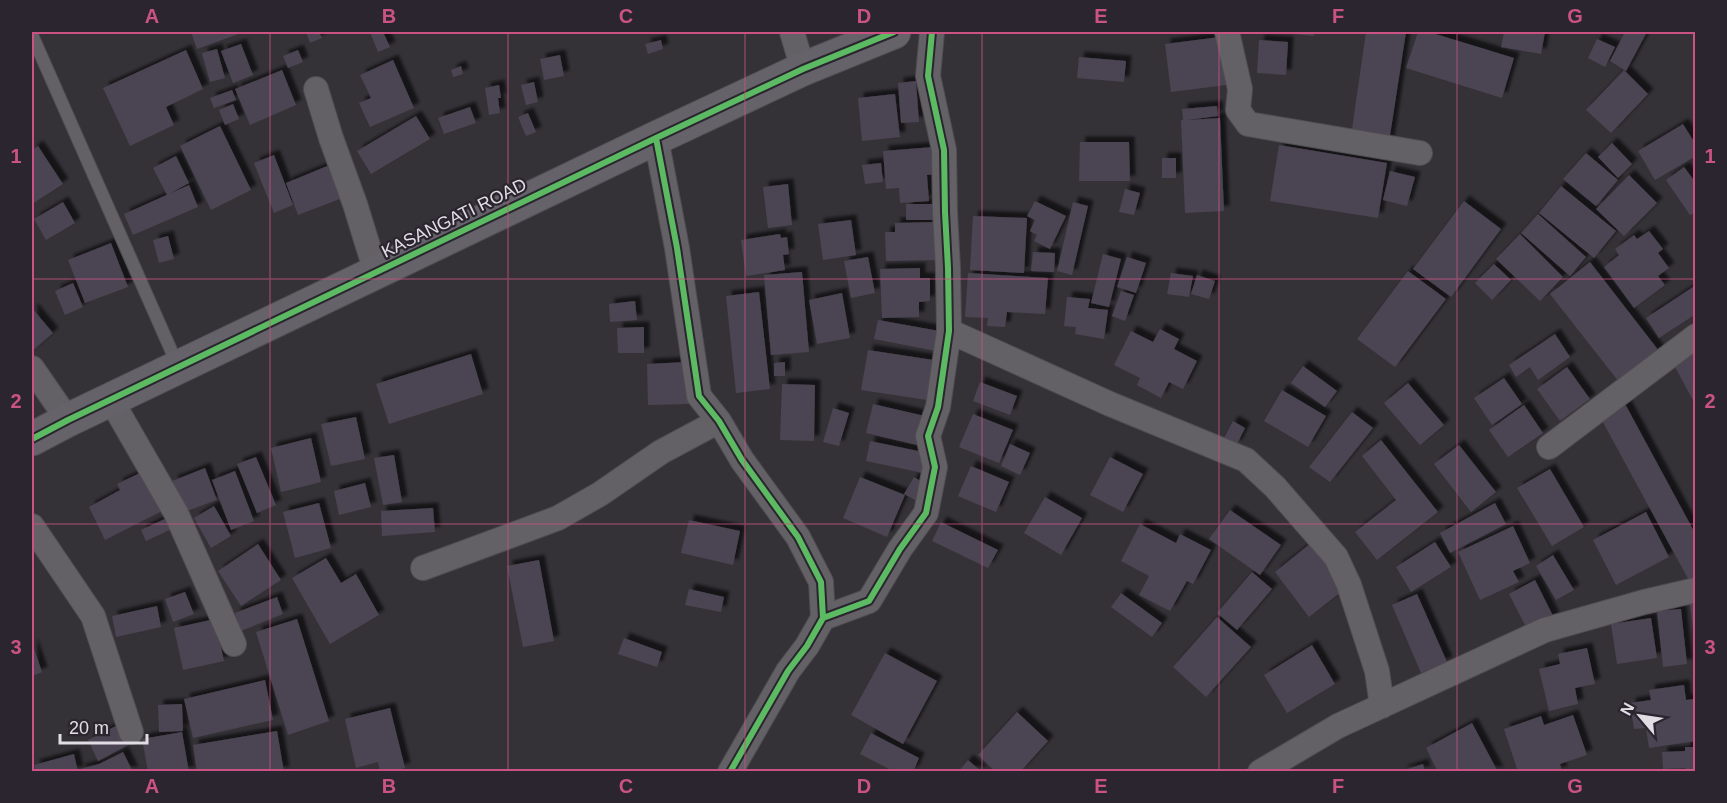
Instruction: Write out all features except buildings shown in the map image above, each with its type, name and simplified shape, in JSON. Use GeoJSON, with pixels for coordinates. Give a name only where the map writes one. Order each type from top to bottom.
{"type":"FeatureCollection","features":[{"type":"Feature","properties":{"kind":"street"},"geometry":{"type":"LineString","coordinates":[[792,32],[803,69]]}},
{"type":"Feature","properties":{"kind":"street","name":"KASANGATI ROAD"},"geometry":{"type":"LineString","coordinates":[[32,439],[656,138],[803,69],[894,32]]}},
{"type":"Feature","properties":{"kind":"street"},"geometry":{"type":"LineString","coordinates":[[823,618],[869,601],[900,549],[926,513],[935,467],[928,436],[938,407],[949,331],[944,150],[928,76],[932,32]]}},
{"type":"Feature","properties":{"kind":"street"},"geometry":{"type":"LineString","coordinates":[[1227,32],[1240,89],[1238,110],[1248,124],[1420,153]]}},
{"type":"Feature","properties":{"kind":"street"},"geometry":{"type":"LineString","coordinates":[[316,88],[376,272]]}},
{"type":"Feature","properties":{"kind":"street"},"geometry":{"type":"LineString","coordinates":[[656,138],[677,248],[699,396],[719,421],[742,460],[798,537],[821,582],[823,618],[807,646],[788,671],[730,771]]}},
{"type":"Feature","properties":{"kind":"street"},"geometry":{"type":"LineString","coordinates":[[949,331],[1110,404],[1246,460],[1275,487],[1336,557],[1349,585],[1377,671],[1382,706]]}},
{"type":"Feature","properties":{"kind":"street"},"geometry":{"type":"LineString","coordinates":[[1549,447],[1695,336]]}},
{"type":"Feature","properties":{"kind":"street"},"geometry":{"type":"LineString","coordinates":[[32,368],[68,420]]}},
{"type":"Feature","properties":{"kind":"street"},"geometry":{"type":"LineString","coordinates":[[111,400],[176,513],[234,644]]}},
{"type":"Feature","properties":{"kind":"street"},"geometry":{"type":"LineString","coordinates":[[423,568],[558,518],[600,494],[661,452],[719,421]]}},
{"type":"Feature","properties":{"kind":"street"},"geometry":{"type":"LineString","coordinates":[[32,526],[93,616],[131,732]]}},
{"type":"Feature","properties":{"kind":"street"},"geometry":{"type":"LineString","coordinates":[[1260,771],[1338,726],[1545,630],[1695,590]]}},
{"type":"Feature","properties":{"kind":"lane"},"geometry":{"type":"LineString","coordinates":[[32,35],[178,368]]}},
{"type":"Feature","properties":{"kind":"cycle path"},"geometry":{"type":"LineString","coordinates":[[32,439],[656,138],[803,69],[894,32]]}},
{"type":"Feature","properties":{"kind":"cycle path"},"geometry":{"type":"LineString","coordinates":[[823,618],[869,601],[900,549],[926,513],[935,467],[928,436],[938,407],[949,331],[944,150],[928,76],[932,32]]}},
{"type":"Feature","properties":{"kind":"cycle path"},"geometry":{"type":"LineString","coordinates":[[656,138],[677,248],[699,396],[719,421],[742,460],[798,537],[821,582],[823,618],[807,646],[788,671],[730,772]]}}]}
